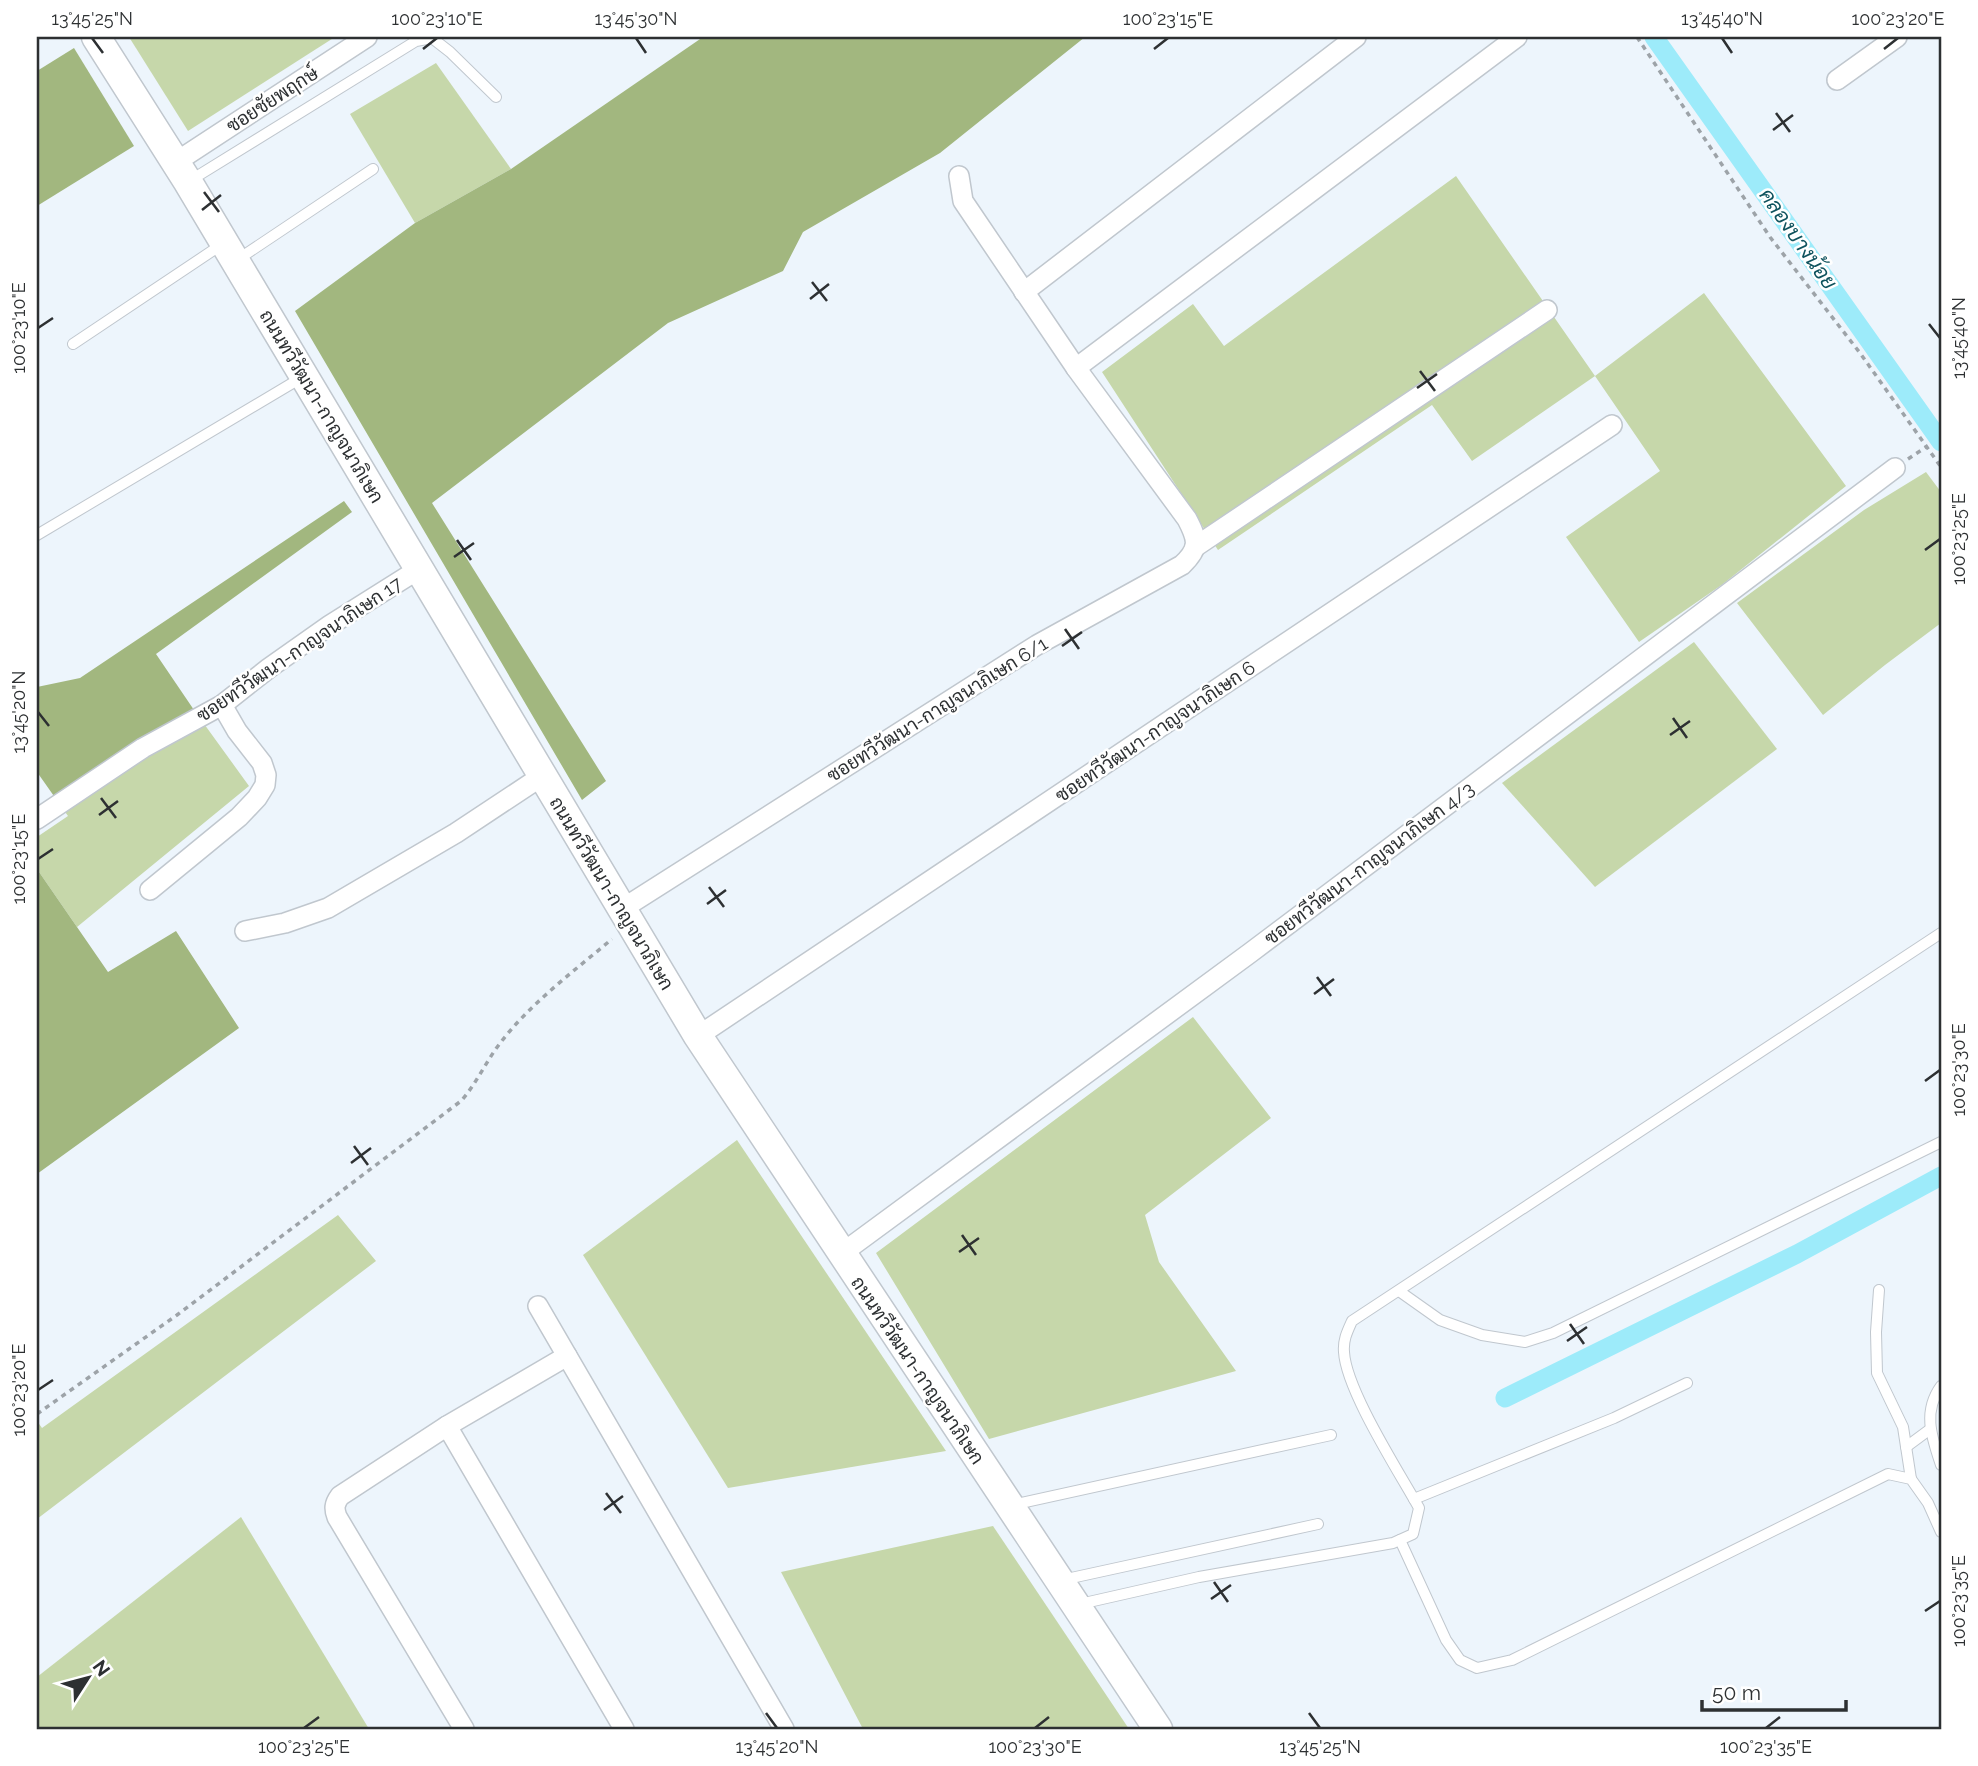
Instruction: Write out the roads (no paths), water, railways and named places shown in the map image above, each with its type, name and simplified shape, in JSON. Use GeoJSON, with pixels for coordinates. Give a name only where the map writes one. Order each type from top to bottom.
{"type":"FeatureCollection","features":[{"type":"Feature","properties":{"kind":"street","name":"ถนนทวีวัฒนา-กาญจนาภิเษก"},"geometry":{"type":"LineString","coordinates":[[96,37],[182,172],[698,1036],[1158,1729]]}},
{"type":"Feature","properties":{"kind":"street","name":"ซอยชัยพฤกษ์"},"geometry":{"type":"LineString","coordinates":[[182,172],[367,37]]}},
{"type":"Feature","properties":{"kind":"street"},"geometry":{"type":"LineString","coordinates":[[1024,292],[1356,37]]}},
{"type":"Feature","properties":{"kind":"street"},"geometry":{"type":"LineString","coordinates":[[1076,368],[1517,37]]}},
{"type":"Feature","properties":{"kind":"street"},"geometry":{"type":"LineString","coordinates":[[1837,80],[1897,37]]}},
{"type":"Feature","properties":{"kind":"street"},"geometry":{"type":"LineString","coordinates":[[959,176],[963,201],[1076,368],[1187,519],[1193,531],[1195,547]]}},
{"type":"Feature","properties":{"kind":"street","name":"ซอยทวีวัฒนา-กาญจนาภิเษก 6/1"},"geometry":{"type":"LineString","coordinates":[[626,916],[1037,645],[1182,565],[1195,547],[1547,310]]}},
{"type":"Feature","properties":{"kind":"street","name":"ซอยทวีวัฒนา-กาญจนาภิเษก 6"},"geometry":{"type":"LineString","coordinates":[[698,1036],[1612,425]]}},
{"type":"Feature","properties":{"kind":"street","name":"ซอยทวีวัฒนา-กาญจนาภิเษก 4/3"},"geometry":{"type":"LineString","coordinates":[[841,1254],[1271,936],[1895,468]]}},
{"type":"Feature","properties":{"kind":"street","name":"ซอยทวีวัฒนา-กาญจนาภิเษก 17"},"geometry":{"type":"LineString","coordinates":[[37,819],[143,748],[222,705],[269,667],[419,569]]}},
{"type":"Feature","properties":{"kind":"street"},"geometry":{"type":"LineString","coordinates":[[150,890],[239,817],[265,785],[266,775],[262,763],[237,731],[222,705]]}},
{"type":"Feature","properties":{"kind":"street"},"geometry":{"type":"LineString","coordinates":[[245,931],[285,923],[328,908],[456,833],[542,776]]}},
{"type":"Feature","properties":{"kind":"street"},"geometry":{"type":"LineString","coordinates":[[538,1306],[784,1729]]}},
{"type":"Feature","properties":{"kind":"street"},"geometry":{"type":"LineString","coordinates":[[464,1729],[334,1509],[340,1496],[447,1426],[567,1356]]}},
{"type":"Feature","properties":{"kind":"street"},"geometry":{"type":"LineString","coordinates":[[447,1426],[624,1729]]}},
{"type":"Feature","properties":{"kind":"lane"},"geometry":{"type":"LineString","coordinates":[[182,172],[416,41],[432,38],[496,97]]}},
{"type":"Feature","properties":{"kind":"lane"},"geometry":{"type":"LineString","coordinates":[[73,344],[373,169]]}},
{"type":"Feature","properties":{"kind":"lane"},"geometry":{"type":"LineString","coordinates":[[37,535],[304,376]]}},
{"type":"Feature","properties":{"kind":"lane"},"geometry":{"type":"LineString","coordinates":[[1076,1605],[1199,1577],[1399,1540],[1413,1534],[1419,1508],[1355,1390],[1344,1355],[1344,1337],[1352,1321],[1941,933]]}},
{"type":"Feature","properties":{"kind":"lane"},"geometry":{"type":"LineString","coordinates":[[1399,1291],[1440,1320],[1482,1335],[1525,1342],[1553,1332],[1941,1142]]}},
{"type":"Feature","properties":{"kind":"lane"},"geometry":{"type":"LineString","coordinates":[[1879,1290],[1877,1373],[1903,1427],[1911,1479],[1928,1503],[1941,1532]]}},
{"type":"Feature","properties":{"kind":"lane"},"geometry":{"type":"LineString","coordinates":[[1414,1499],[1614,1418],[1688,1383]]}},
{"type":"Feature","properties":{"kind":"lane"},"geometry":{"type":"LineString","coordinates":[[1941,1386],[1935,1395],[1929,1430],[1941,1465]]}},
{"type":"Feature","properties":{"kind":"lane"},"geometry":{"type":"LineString","coordinates":[[1906,1447],[1929,1430]]}},
{"type":"Feature","properties":{"kind":"lane"},"geometry":{"type":"LineString","coordinates":[[1008,1505],[1331,1435]]}},
{"type":"Feature","properties":{"kind":"lane"},"geometry":{"type":"LineString","coordinates":[[1399,1540],[1446,1640],[1461,1660],[1477,1668],[1512,1660],[1888,1474],[1911,1479]]}},
{"type":"Feature","properties":{"kind":"lane"},"geometry":{"type":"LineString","coordinates":[[1059,1581],[1318,1524]]}},
{"type":"Feature","properties":{"kind":"waterway","name":"คลองบางน้อย"},"geometry":{"type":"LineString","coordinates":[[1654,37],[1941,442]]}},
{"type":"Feature","properties":{"kind":"waterway"},"geometry":{"type":"LineString","coordinates":[[1505,1398],[1797,1254],[1941,1176]]}}]}
